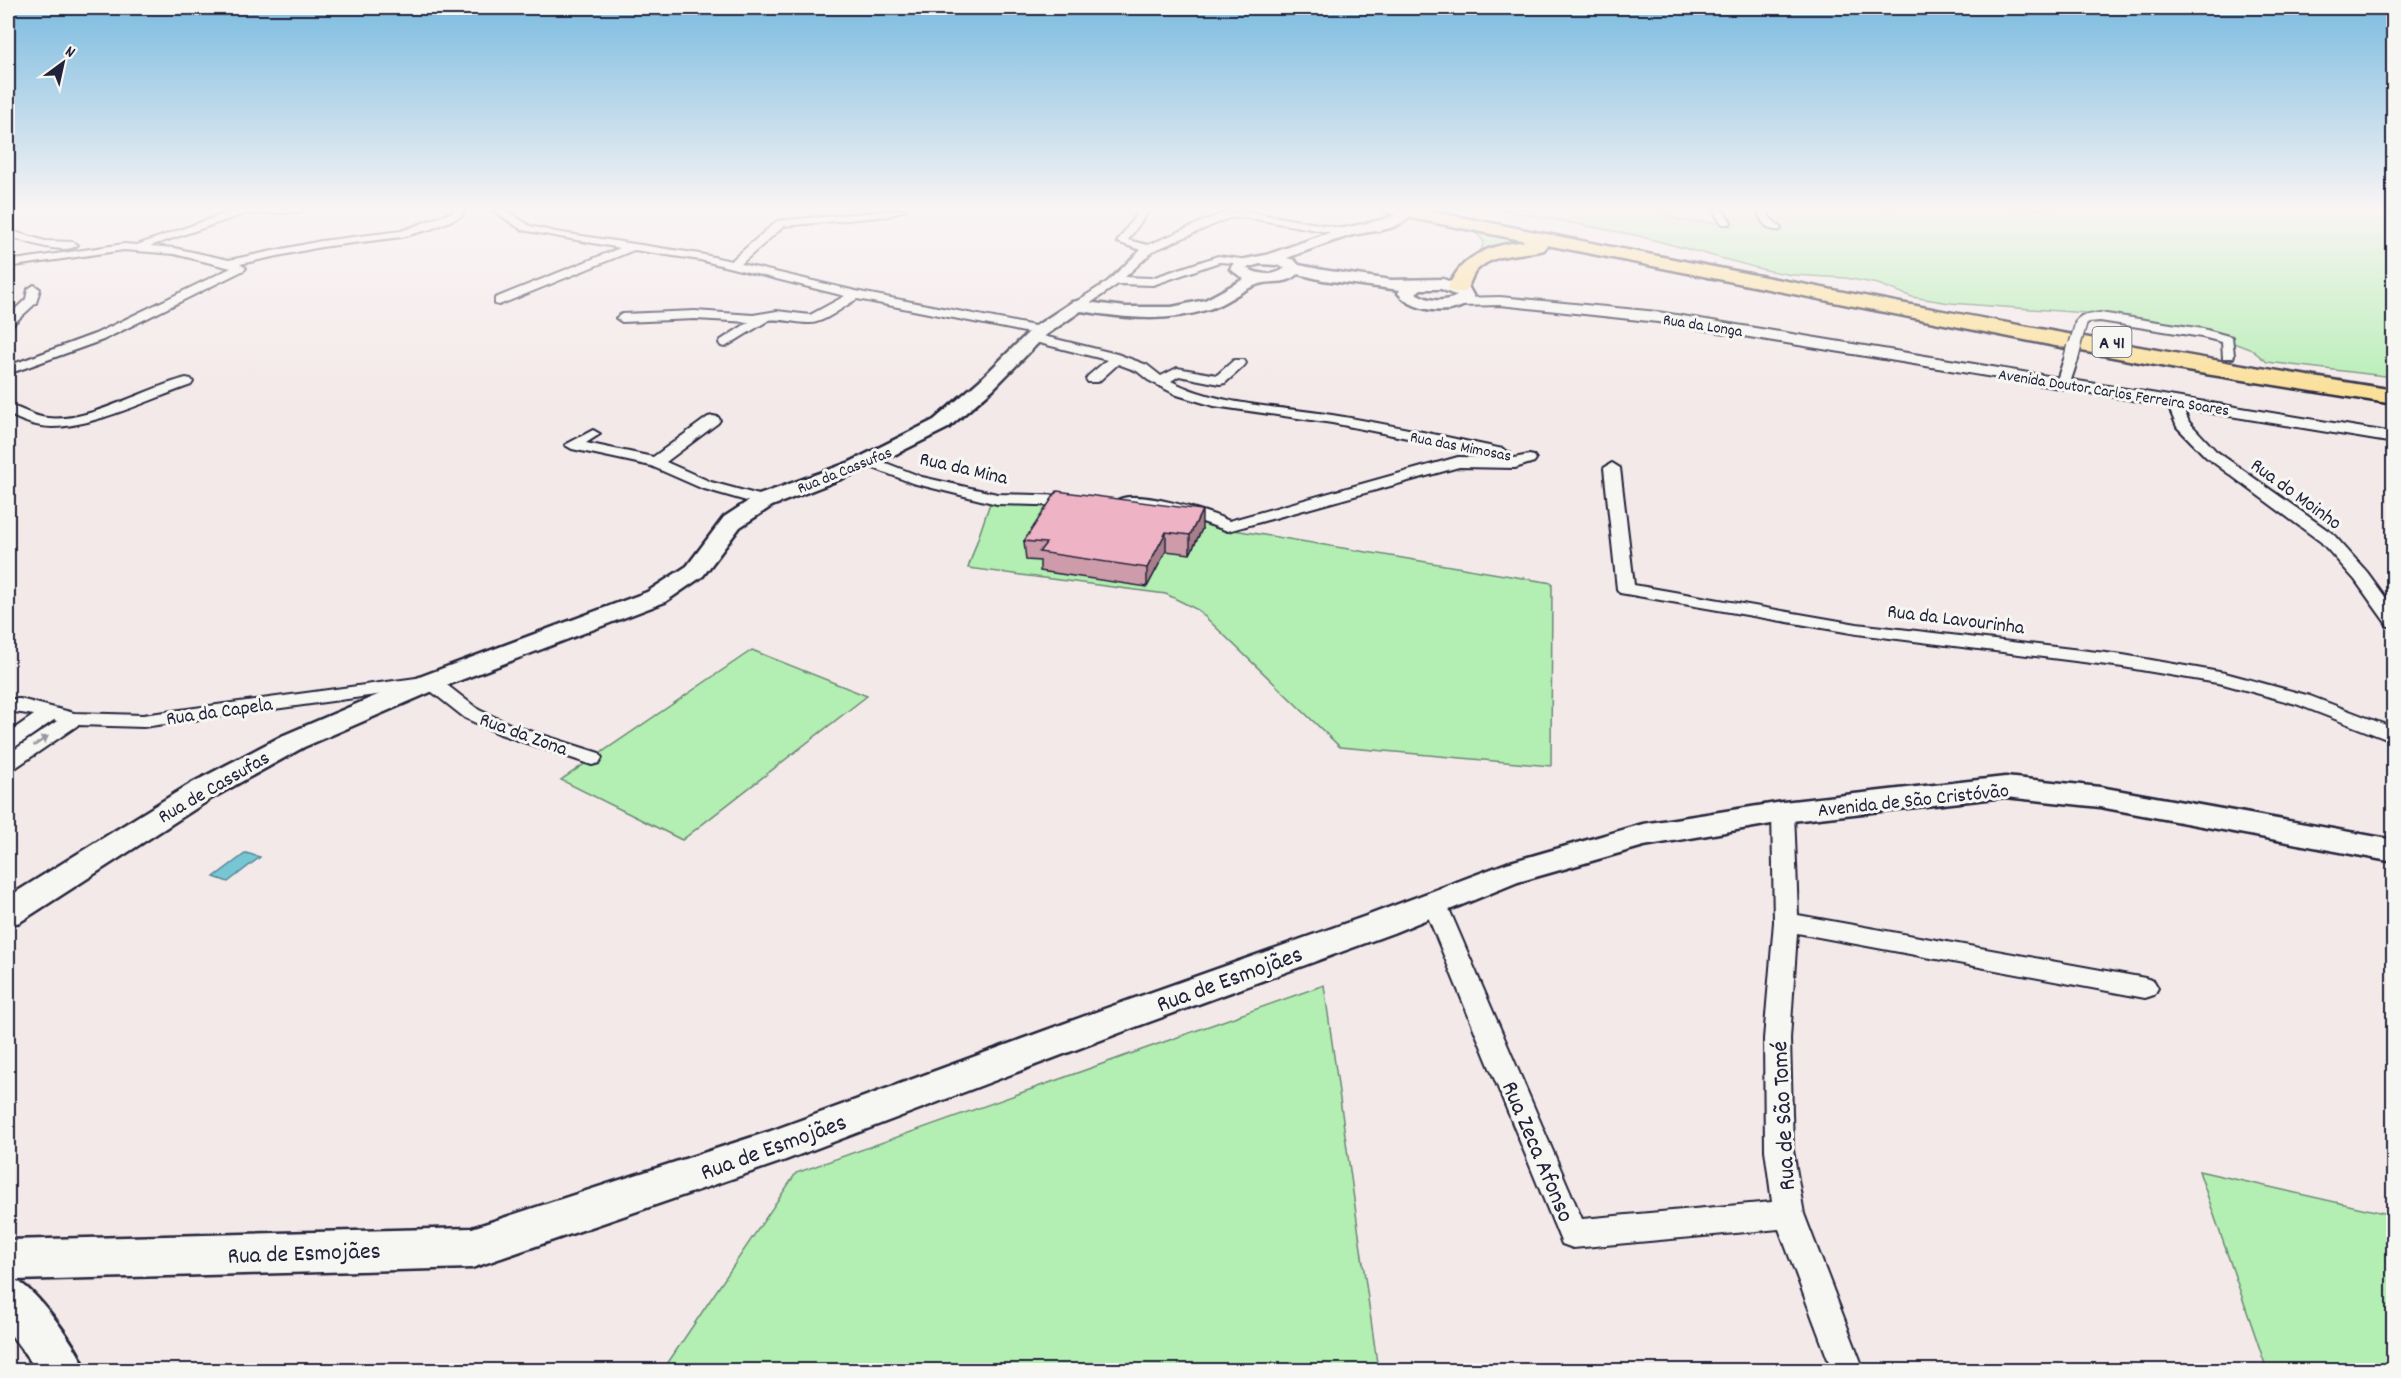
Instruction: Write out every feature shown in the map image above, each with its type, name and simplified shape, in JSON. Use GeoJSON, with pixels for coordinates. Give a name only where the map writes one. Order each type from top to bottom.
{"type":"FeatureCollection","features":[{"type":"Feature","properties":{"kind":"highway"},"geometry":{"type":"LineString","coordinates":[[1419,287],[1453,273]]}},
{"type":"Feature","properties":{"kind":"highway"},"geometry":{"type":"LineString","coordinates":[[1461,295],[1461,278],[1465,273]]}},
{"type":"Feature","properties":{"kind":"highway","name":"A 41"},"geometry":{"type":"LineString","coordinates":[[1713,273],[2119,352],[2394,397]]}},
{"type":"Feature","properties":{"kind":"highway","name":"A 41"},"geometry":{"type":"LineString","coordinates":[[1737,273],[2055,332],[2394,388]]}},
{"type":"Feature","properties":{"kind":"main road"},"geometry":{"type":"LineString","coordinates":[[1078,306],[1134,313],[1189,310],[1217,300],[1243,273]]}},
{"type":"Feature","properties":{"kind":"main road","name":"Rua da Longa"},"geometry":{"type":"LineString","coordinates":[[1244,273],[1262,278],[1277,273]]}},
{"type":"Feature","properties":{"kind":"main road","name":"Rua da Longa"},"geometry":{"type":"LineString","coordinates":[[1305,273],[1318,277],[1419,287],[1461,295]]}},
{"type":"Feature","properties":{"kind":"main road","name":"Rua da Longa"},"geometry":{"type":"LineString","coordinates":[[1419,287],[1408,296],[1422,302],[1442,304],[1461,295]]}},
{"type":"Feature","properties":{"kind":"main road","name":"Rua da Cassufas"},"geometry":{"type":"LineString","coordinates":[[431,682],[656,597],[695,571],[732,522],[764,501],[868,461],[941,424],[966,404],[1038,334],[1078,306]]}},
{"type":"Feature","properties":{"kind":"main road","name":"Rua de Cassufas"},"geometry":{"type":"LineString","coordinates":[[8,913],[248,764],[294,741],[431,682]]}},
{"type":"Feature","properties":{"kind":"main road","name":"Avenida de São Cristóvão"},"geometry":{"type":"LineString","coordinates":[[1507,874],[1643,835],[1783,812],[2005,788],[2100,797],[2394,851]]}},
{"type":"Feature","properties":{"kind":"main road","name":"Rua de Esmojães"},"geometry":{"type":"LineString","coordinates":[[8,1260],[472,1248],[769,1149],[1507,874]]}},
{"type":"Feature","properties":{"kind":"main road"},"geometry":{"type":"LineString","coordinates":[[8,1298],[35,1329],[63,1371]]}},
{"type":"Feature","properties":{"kind":"street"},"geometry":{"type":"LineString","coordinates":[[8,370],[99,337],[229,273]]}},
{"type":"Feature","properties":{"kind":"street"},"geometry":{"type":"LineString","coordinates":[[499,301],[567,273]]}},
{"type":"Feature","properties":{"kind":"street","name":"Rua das Mimosas"},"geometry":{"type":"LineString","coordinates":[[770,273],[855,295],[979,318],[1038,334],[1142,368],[1182,392],[1214,402],[1332,420],[1529,459],[1515,463],[1458,462],[1228,526],[1207,515],[1176,507],[1109,501]]}},
{"type":"Feature","properties":{"kind":"street","name":"Rua da Cassufas"},"geometry":{"type":"LineString","coordinates":[[1078,306],[1122,273]]}},
{"type":"Feature","properties":{"kind":"street","name":"Rua da Longa"},"geometry":{"type":"LineString","coordinates":[[1115,280],[1153,282],[1178,273]]}},
{"type":"Feature","properties":{"kind":"street"},"geometry":{"type":"LineString","coordinates":[[8,322],[32,300],[34,289]]}},
{"type":"Feature","properties":{"kind":"street"},"geometry":{"type":"LineString","coordinates":[[622,318],[695,315],[753,319],[777,315],[811,319],[855,295]]}},
{"type":"Feature","properties":{"kind":"street","name":"Rua da Longa"},"geometry":{"type":"LineString","coordinates":[[1461,295],[1658,317],[1834,345]]}},
{"type":"Feature","properties":{"kind":"street"},"geometry":{"type":"LineString","coordinates":[[725,344],[766,317]]}},
{"type":"Feature","properties":{"kind":"street"},"geometry":{"type":"LineString","coordinates":[[2063,383],[2081,323],[2085,319],[2100,317],[2204,333],[2228,340],[2230,344],[2228,355]]}},
{"type":"Feature","properties":{"kind":"street","name":"Avenida Doutor Carlos Ferreira Soares"},"geometry":{"type":"LineString","coordinates":[[1834,345],[2394,438]]}},
{"type":"Feature","properties":{"kind":"street"},"geometry":{"type":"LineString","coordinates":[[1093,379],[1116,359]]}},
{"type":"Feature","properties":{"kind":"street"},"geometry":{"type":"LineString","coordinates":[[1161,381],[1177,372],[1220,380],[1239,363]]}},
{"type":"Feature","properties":{"kind":"street"},"geometry":{"type":"LineString","coordinates":[[8,409],[27,419],[54,423],[86,416],[186,382]]}},
{"type":"Feature","properties":{"kind":"street","name":"Rua do Moinho"},"geometry":{"type":"LineString","coordinates":[[2173,401],[2182,424],[2211,454],[2327,538],[2361,576],[2394,622]]}},
{"type":"Feature","properties":{"kind":"street"},"geometry":{"type":"LineString","coordinates":[[655,462],[675,450],[713,420]]}},
{"type":"Feature","properties":{"kind":"street"},"geometry":{"type":"LineString","coordinates":[[593,434],[572,445],[655,462],[706,485],[764,501]]}},
{"type":"Feature","properties":{"kind":"street","name":"Rua da Mina"},"geometry":{"type":"LineString","coordinates":[[868,461],[917,480],[997,499],[1087,501]]}},
{"type":"Feature","properties":{"kind":"street","name":"Rua da Lavourinha"},"geometry":{"type":"LineString","coordinates":[[1612,468],[1626,589],[1857,629],[2123,661],[2225,679],[2303,700],[2394,736]]}},
{"type":"Feature","properties":{"kind":"street","name":"Rua da Capela"},"geometry":{"type":"LineString","coordinates":[[8,705],[20,705],[74,719],[143,721],[431,682]]}},
{"type":"Feature","properties":{"kind":"street","name":"Rua da Zona"},"geometry":{"type":"LineString","coordinates":[[431,682],[472,714],[507,730],[592,758]]}},
{"type":"Feature","properties":{"kind":"street"},"geometry":{"type":"LineString","coordinates":[[8,742],[49,714]]}},
{"type":"Feature","properties":{"kind":"street"},"geometry":{"type":"LineString","coordinates":[[8,763],[74,719]]}},
{"type":"Feature","properties":{"kind":"street","name":"Rua de São Tomé"},"geometry":{"type":"LineString","coordinates":[[1783,812],[1786,922],[1777,1039],[1779,1150],[1789,1214],[1848,1371]]}},
{"type":"Feature","properties":{"kind":"street","name":"Rua Zeca Afonso"},"geometry":{"type":"LineString","coordinates":[[1434,902],[1573,1234],[1789,1214]]}},
{"type":"Feature","properties":{"kind":"street"},"geometry":{"type":"LineString","coordinates":[[1786,922],[2145,988]]}},
{"type":"Feature","properties":{"kind":"green space"},"geometry":{"type":"Polygon","coordinates":[[[1783,273],[2393,273],[2393,377],[2267,362],[2252,350],[2210,334],[2128,316],[1950,303],[1912,297],[1878,284],[1846,278],[1783,273]]]}},
{"type":"Feature","properties":{"kind":"green space"},"geometry":{"type":"Polygon","coordinates":[[[990,503],[1062,508],[1162,508],[1210,526],[1552,583],[1551,766],[1340,747],[1198,610],[1166,594],[968,568],[990,503]]]}},
{"type":"Feature","properties":{"kind":"green space"},"geometry":{"type":"Polygon","coordinates":[[[752,650],[867,696],[682,840],[561,780],[752,650]]]}},
{"type":"Feature","properties":{"kind":"green space"},"geometry":{"type":"Polygon","coordinates":[[[1324,985],[1378,1370],[663,1370],[796,1173],[1324,985]]]}},
{"type":"Feature","properties":{"kind":"green space"},"geometry":{"type":"Polygon","coordinates":[[[2199,1171],[2393,1215],[2393,1370],[2267,1370],[2199,1171]]]}},
{"type":"Feature","properties":{"kind":"water"},"geometry":{"type":"Polygon","coordinates":[[[246,853],[260,857],[228,882],[214,877],[246,853]]]}},
{"type":"Feature","properties":{"kind":"building"},"geometry":{"type":"Polygon","coordinates":[[[1057,491],[1202,510],[1190,535],[1166,532],[1147,568],[1039,552],[1046,543],[1024,541],[1057,491]]]}}]}
